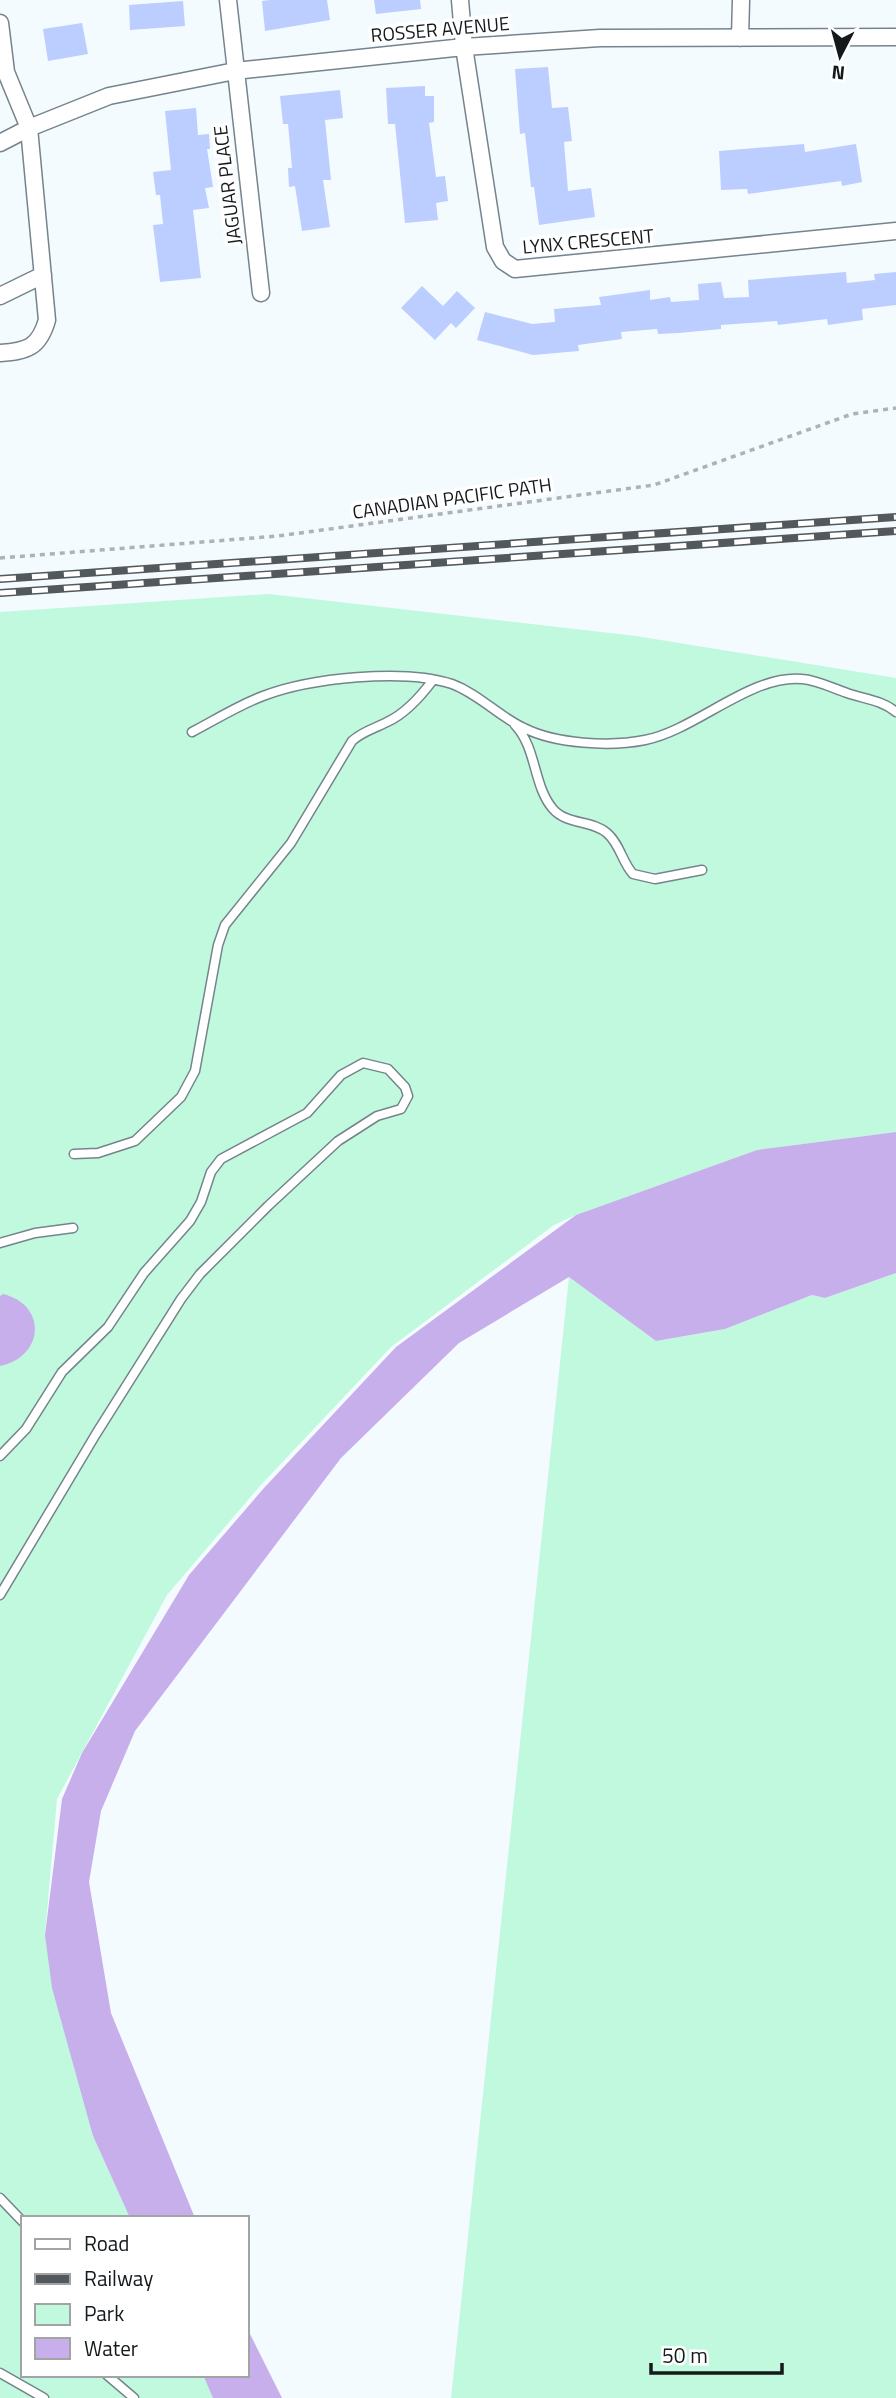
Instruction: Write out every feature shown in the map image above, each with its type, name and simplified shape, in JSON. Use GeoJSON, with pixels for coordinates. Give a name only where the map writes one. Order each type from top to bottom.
{"type":"FeatureCollection","features":[{"type":"Feature","properties":{"kind":"street","name":"JAGUAR PLACE"},"geometry":{"type":"LineString","coordinates":[[228,0],[261,293]]}},
{"type":"Feature","properties":{"kind":"street"},"geometry":{"type":"LineString","coordinates":[[460,0],[464,47]]}},
{"type":"Feature","properties":{"kind":"street"},"geometry":{"type":"LineString","coordinates":[[740,37],[741,0]]}},
{"type":"Feature","properties":{"kind":"street"},"geometry":{"type":"LineString","coordinates":[[0,23],[6,72],[29,128],[47,320],[42,336],[21,351],[0,353]]}},
{"type":"Feature","properties":{"kind":"street","name":"ROSSER AVENUE"},"geometry":{"type":"LineString","coordinates":[[0,143],[29,128],[109,96],[234,71],[464,47],[600,38],[896,37]]}},
{"type":"Feature","properties":{"kind":"street","name":"LYNX CRESCENT"},"geometry":{"type":"LineString","coordinates":[[464,47],[495,247],[503,261],[515,269],[896,231]]}},
{"type":"Feature","properties":{"kind":"street"},"geometry":{"type":"LineString","coordinates":[[0,296],[43,275]]}},
{"type":"Feature","properties":{"kind":"lane"},"geometry":{"type":"LineString","coordinates":[[192,732],[261,696],[285,689],[397,675],[433,680],[471,693],[524,728],[548,736],[593,742],[643,741],[668,734],[747,694],[788,679],[821,683],[883,704],[896,712]]}},
{"type":"Feature","properties":{"kind":"lane"},"geometry":{"type":"LineString","coordinates":[[74,1154],[108,1151],[135,1141],[181,1097],[190,1083],[198,1060],[218,945],[225,925],[291,843],[352,741],[359,734],[388,722],[410,706],[433,680]]}},
{"type":"Feature","properties":{"kind":"lane"},"geometry":{"type":"LineString","coordinates":[[503,714],[525,739],[554,810],[569,820],[605,831],[618,846],[633,874],[655,879],[702,870]]}},
{"type":"Feature","properties":{"kind":"lane"},"geometry":{"type":"LineString","coordinates":[[0,1456],[26,1429],[62,1372],[108,1327],[144,1273],[190,1221],[201,1202],[211,1172],[221,1159],[307,1113],[341,1075],[356,1066],[377,1065],[398,1078],[408,1097],[405,1105],[396,1112],[377,1116],[338,1141],[225,1248],[181,1299],[0,1595]]}},
{"type":"Feature","properties":{"kind":"lane"},"geometry":{"type":"LineString","coordinates":[[0,1243],[35,1233],[73,1228]]}},
{"type":"Feature","properties":{"kind":"lane"},"geometry":{"type":"LineString","coordinates":[[0,2198],[21,2220]]}},
{"type":"Feature","properties":{"kind":"lane"},"geometry":{"type":"LineString","coordinates":[[0,2374],[44,2398]]}},
{"type":"Feature","properties":{"kind":"lane"},"geometry":{"type":"LineString","coordinates":[[109,2377],[134,2398]]}},
{"type":"Feature","properties":{"kind":"path","name":"CANADIAN PACIFIC PATH"},"geometry":{"type":"LineString","coordinates":[[0,558],[278,536],[654,485],[852,414],[896,408]]}},
{"type":"Feature","properties":{"kind":"green space"},"geometry":{"type":"Polygon","coordinates":[[[269,594],[636,636],[896,678],[896,1132],[757,1150],[576,1215],[554,1225],[391,1347],[259,1487],[167,1595],[57,1799],[45,1935],[93,2136],[129,2216],[21,2216],[21,2377],[204,2377],[213,2398],[0,2398],[0,612],[269,594]]]}},
{"type":"Feature","properties":{"kind":"green space"},"geometry":{"type":"Polygon","coordinates":[[[896,1273],[896,2398],[451,2398],[569,1277],[656,1341],[725,1329],[812,1295],[825,1298],[896,1273]]]}},
{"type":"Feature","properties":{"kind":"water"},"geometry":{"type":"Polygon","coordinates":[[[896,1132],[896,1273],[825,1298],[812,1295],[725,1329],[656,1341],[569,1277],[459,1343],[341,1458],[135,1731],[101,1811],[89,1882],[111,2013],[194,2216],[129,2216],[93,2136],[52,1988],[45,1935],[62,1799],[82,1753],[189,1575],[264,1488],[396,1347],[576,1215],[757,1150],[896,1132]]]}},
{"type":"Feature","properties":{"kind":"water"},"geometry":{"type":"Polygon","coordinates":[[[3,1294],[18,1300],[28,1309],[35,1331],[25,1352],[15,1361],[0,1366],[0,1296],[3,1294]]]}},
{"type":"Feature","properties":{"kind":"water"},"geometry":{"type":"Polygon","coordinates":[[[248,2330],[282,2398],[213,2398],[204,2377],[248,2377],[248,2330]]]}},
{"type":"Feature","properties":{"kind":"building"},"geometry":{"type":"Polygon","coordinates":[[[327,0],[330,20],[265,31],[262,1],[327,0]]]}},
{"type":"Feature","properties":{"kind":"building"},"geometry":{"type":"Polygon","coordinates":[[[374,0],[420,0],[421,9],[376,14],[374,0]]]}},
{"type":"Feature","properties":{"kind":"building"},"geometry":{"type":"Polygon","coordinates":[[[183,1],[185,26],[130,30],[129,5],[183,1]]]}},
{"type":"Feature","properties":{"kind":"building"},"geometry":{"type":"Polygon","coordinates":[[[82,23],[88,54],[48,61],[43,29],[82,23]]]}},
{"type":"Feature","properties":{"kind":"building"},"geometry":{"type":"Polygon","coordinates":[[[548,67],[552,108],[568,107],[572,141],[564,142],[568,191],[591,188],[595,217],[539,225],[534,187],[531,187],[525,133],[520,134],[515,69],[548,67]]]}},
{"type":"Feature","properties":{"kind":"building"},"geometry":{"type":"Polygon","coordinates":[[[425,86],[425,96],[434,96],[434,122],[429,123],[436,177],[445,176],[448,201],[436,203],[438,220],[405,223],[395,124],[388,124],[386,88],[425,86]]]}},
{"type":"Feature","properties":{"kind":"building"},"geometry":{"type":"Polygon","coordinates":[[[340,90],[343,118],[325,120],[331,180],[323,180],[330,227],[302,231],[295,186],[289,187],[288,168],[292,168],[288,124],[283,124],[280,96],[340,90]]]}},
{"type":"Feature","properties":{"kind":"building"},"geometry":{"type":"Polygon","coordinates":[[[196,108],[198,135],[209,134],[210,149],[207,149],[213,187],[205,188],[209,208],[193,210],[201,278],[160,282],[153,225],[163,224],[160,195],[156,195],[153,172],[171,170],[165,111],[196,108]]]}},
{"type":"Feature","properties":{"kind":"building"},"geometry":{"type":"Polygon","coordinates":[[[804,144],[805,152],[856,144],[862,182],[842,186],[841,181],[748,194],[747,189],[721,190],[719,151],[804,144]]]}},
{"type":"Feature","properties":{"kind":"building"},"geometry":{"type":"Polygon","coordinates":[[[846,272],[847,283],[875,280],[874,274],[896,272],[896,305],[862,309],[863,320],[828,325],[827,319],[778,325],[777,321],[721,325],[721,329],[679,333],[658,334],[657,329],[621,332],[622,339],[578,345],[579,351],[533,355],[477,340],[485,312],[532,324],[555,322],[554,309],[601,305],[599,297],[650,290],[650,300],[670,297],[671,302],[699,300],[698,284],[721,282],[724,298],[749,297],[748,280],[846,272]]]}},
{"type":"Feature","properties":{"kind":"building"},"geometry":{"type":"Polygon","coordinates":[[[422,286],[443,306],[457,291],[475,308],[456,328],[451,323],[435,340],[401,308],[422,286]]]}},
{"type":"Feature","properties":{"kind":"railway"},"geometry":{"type":"LineString","coordinates":[[0,579],[896,517]]}},
{"type":"Feature","properties":{"kind":"railway"},"geometry":{"type":"LineString","coordinates":[[0,593],[896,531]]}}]}
